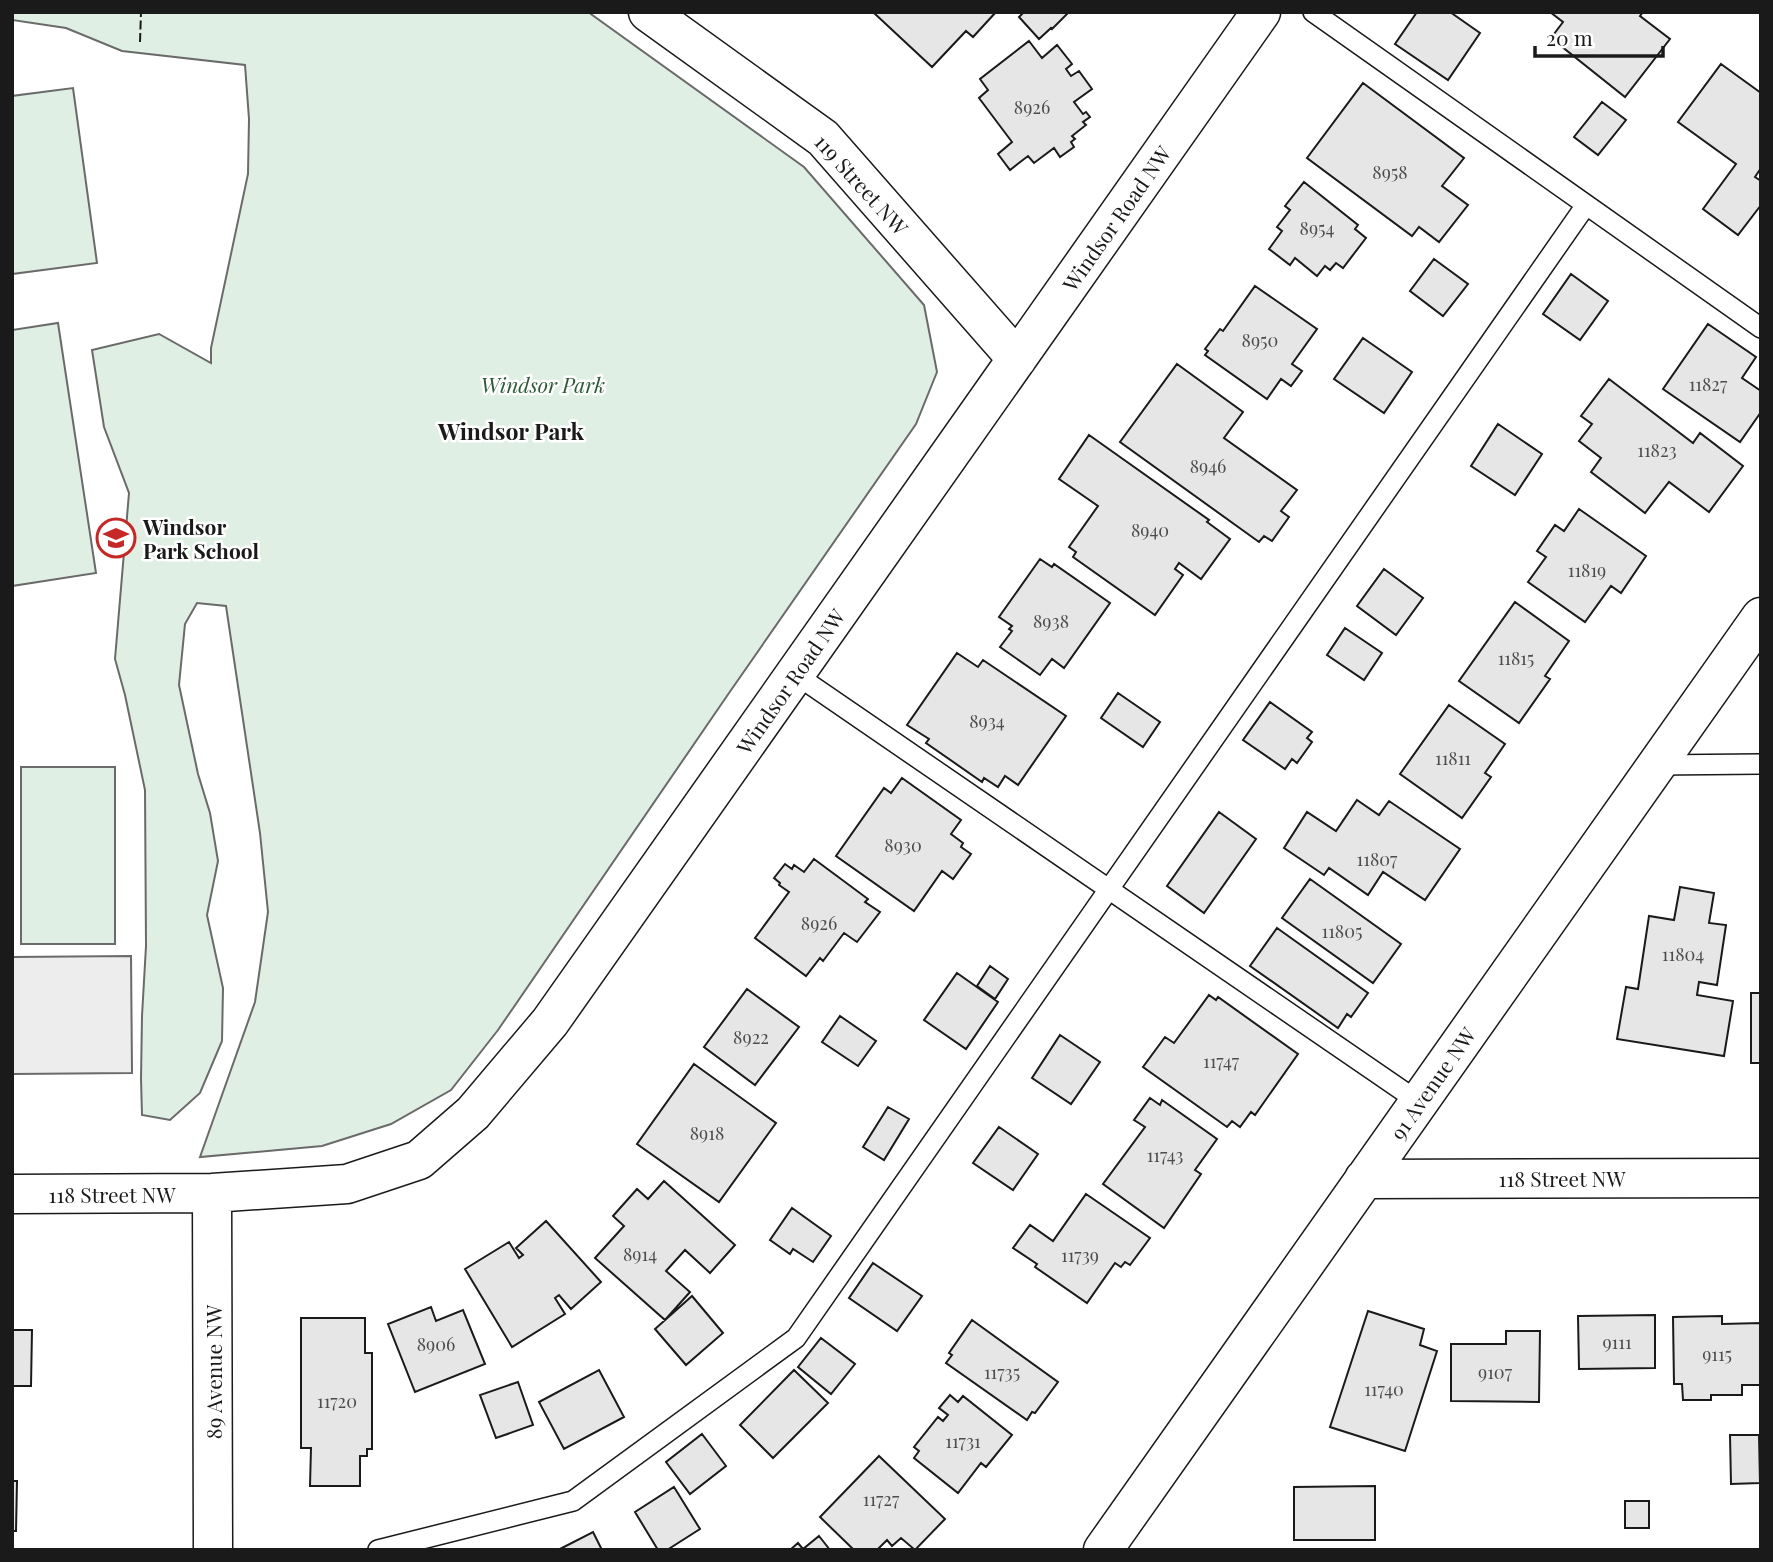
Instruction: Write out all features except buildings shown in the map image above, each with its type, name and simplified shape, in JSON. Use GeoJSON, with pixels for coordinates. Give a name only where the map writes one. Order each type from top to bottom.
{"type":"FeatureCollection","features":[{"type":"Feature","properties":{"kind":"street","name":"119 Street NW"},"geometry":{"type":"LineString","coordinates":[[648,12],[823,138],[1017,359]]}},
{"type":"Feature","properties":{"kind":"street","name":"Windsor Road NW"},"geometry":{"type":"LineString","coordinates":[[212,1193],[347,1184],[419,1160],[472,1112],[550,1021],[1260,13]]}},
{"type":"Feature","properties":{"kind":"street","name":"91 Avenue NW"},"geometry":{"type":"LineString","coordinates":[[1103,1550],[1761,617]]}},
{"type":"Feature","properties":{"kind":"street","name":"118 Street NW"},"geometry":{"type":"LineString","coordinates":[[1364,1179],[1761,1178]]}},
{"type":"Feature","properties":{"kind":"street","name":"118 Street NW"},"geometry":{"type":"LineString","coordinates":[[12,1194],[212,1193]]}},
{"type":"Feature","properties":{"kind":"street","name":"89 Avenue NW"},"geometry":{"type":"LineString","coordinates":[[212,1193],[213,1550]]}},
{"type":"Feature","properties":{"kind":"lane"},"geometry":{"type":"LineString","coordinates":[[1313,12],[1761,328]]}},
{"type":"Feature","properties":{"kind":"lane"},"geometry":{"type":"LineString","coordinates":[[377,1550],[573,1501],[796,1338],[1586,205]]}},
{"type":"Feature","properties":{"kind":"lane"},"geometry":{"type":"LineString","coordinates":[[795,674],[1419,1102]]}},
{"type":"Feature","properties":{"kind":"lane"},"geometry":{"type":"LineString","coordinates":[[1656,765],[1761,765]]}},
{"type":"Feature","properties":{"kind":"green space","name":"Windsor Park"},"geometry":{"type":"Polygon","coordinates":[[[12,12],[588,12],[804,167],[924,305],[937,372],[916,424],[498,1030],[451,1090],[391,1124],[322,1146],[200,1157],[255,1002],[268,912],[260,833],[226,606],[197,603],[185,624],[179,685],[198,774],[210,813],[218,861],[207,915],[223,988],[222,1041],[200,1093],[170,1120],[142,1115],[142,1016],[146,946],[145,790],[115,659],[129,493],[104,427],[92,350],[159,334],[211,363],[211,348],[248,174],[249,119],[245,65],[122,51],[66,28],[12,20],[12,12]]]}},
{"type":"Feature","properties":{"kind":"green space"},"geometry":{"type":"Polygon","coordinates":[[[73,88],[97,263],[12,274],[12,96],[73,88]]]}},
{"type":"Feature","properties":{"kind":"green space"},"geometry":{"type":"Polygon","coordinates":[[[58,323],[96,573],[12,586],[12,330],[58,323]]]}},
{"type":"Feature","properties":{"kind":"green space"},"geometry":{"type":"Polygon","coordinates":[[[21,767],[115,767],[115,944],[21,944],[21,767]]]}},
{"type":"Feature","properties":{"kind":"shaded area"},"geometry":{"type":"Polygon","coordinates":[[[131,956],[132,1073],[12,1074],[12,957],[131,956]]]}},
{"type":"Feature","properties":{"kind":"fence"},"geometry":{"type":"LineString","coordinates":[[140,42],[141,12]]}},
{"type":"Feature","properties":{"kind":"place","name":"Windsor Park School"},"geometry":{"type":"Point","coordinates":[116,538]}},
{"type":"Feature","properties":{"kind":"district","name":"Windsor Park"},"geometry":{"type":"Point","coordinates":[511,430]}}]}
